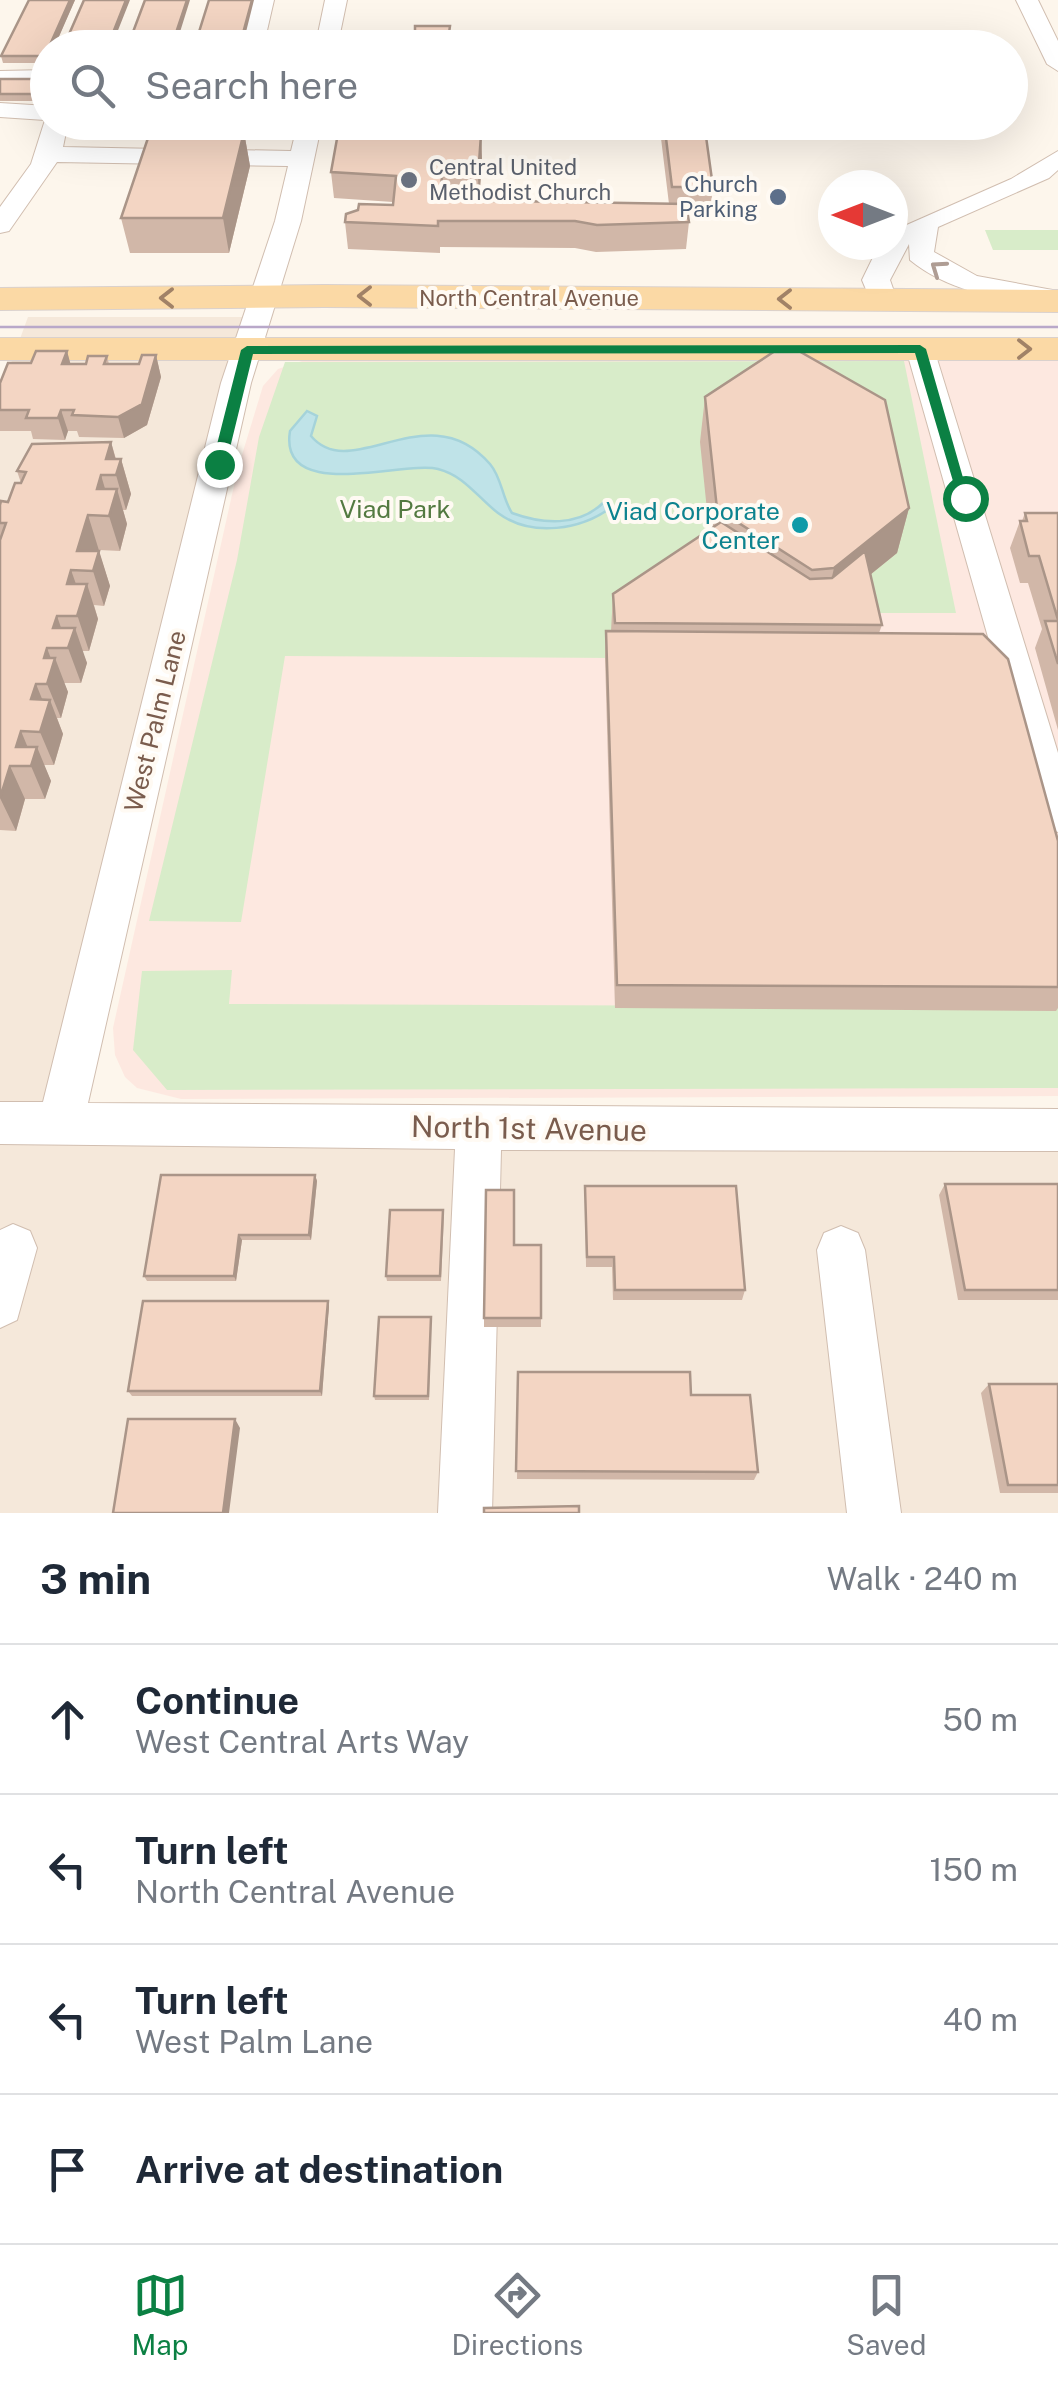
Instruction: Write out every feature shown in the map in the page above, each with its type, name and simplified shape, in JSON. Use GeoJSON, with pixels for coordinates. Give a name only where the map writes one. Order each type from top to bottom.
{"type":"FeatureCollection","features":[{"type":"Feature","properties":{"kind":"main road","name":"North Central Avenue"},"geometry":{"type":"LineString","coordinates":[[0,300],[561,350],[1058,349]]}},
{"type":"Feature","properties":{"kind":"main road","name":"North Central Avenue"},"geometry":{"type":"LineString","coordinates":[[0,349],[256,323],[883,300],[1058,300]]}},
{"type":"Feature","properties":{"kind":"main road"},"geometry":{"type":"LineString","coordinates":[[561,350],[622,340],[830,338],[885,316],[888,306],[883,300]]}},
{"type":"Feature","properties":{"kind":"street"},"geometry":{"type":"LineString","coordinates":[[256,30],[263,0]]}},
{"type":"Feature","properties":{"kind":"street"},"geometry":{"type":"LineString","coordinates":[[330,30],[336,0]]}},
{"type":"Feature","properties":{"kind":"street"},"geometry":{"type":"LineString","coordinates":[[1027,0],[1058,64]]}},
{"type":"Feature","properties":{"kind":"street"},"geometry":{"type":"LineString","coordinates":[[0,78],[30,77]]}},
{"type":"Feature","properties":{"kind":"street"},"geometry":{"type":"LineString","coordinates":[[0,110],[30,112]]}},
{"type":"Feature","properties":{"kind":"street"},"geometry":{"type":"LineString","coordinates":[[0,224],[47,154],[51,140]]}},
{"type":"Feature","properties":{"kind":"street"},"geometry":{"type":"LineString","coordinates":[[218,158],[224,140]]}},
{"type":"Feature","properties":{"kind":"street","name":"West Palm Lane"},"geometry":{"type":"LineString","coordinates":[[62,1122],[109,906],[306,140]]}},
{"type":"Feature","properties":{"kind":"street"},"geometry":{"type":"LineString","coordinates":[[47,154],[301,159]]}},
{"type":"Feature","properties":{"kind":"street"},"geometry":{"type":"LineString","coordinates":[[908,234],[1042,173],[1058,158]]}},
{"type":"Feature","properties":{"kind":"street"},"geometry":{"type":"LineString","coordinates":[[926,223],[920,254],[938,271],[980,286],[1058,300]]}},
{"type":"Feature","properties":{"kind":"street"},"geometry":{"type":"LineString","coordinates":[[882,260],[876,280],[883,300]]}},
{"type":"Feature","properties":{"kind":"street"},"geometry":{"type":"LineString","coordinates":[[920,349],[1058,816]]}},
{"type":"Feature","properties":{"kind":"street","name":"North 1st Avenue"},"geometry":{"type":"LineString","coordinates":[[0,1123],[1058,1130]]}},
{"type":"Feature","properties":{"kind":"street"},"geometry":{"type":"LineString","coordinates":[[464,1513],[480,1128]]}},
{"type":"Feature","properties":{"kind":"street"},"geometry":{"type":"LineString","coordinates":[[0,1302],[13,1248]]}},
{"type":"Feature","properties":{"kind":"street"},"geometry":{"type":"LineString","coordinates":[[841,1250],[874,1513]]}},
{"type":"Feature","properties":{"kind":"shaded area"},"geometry":{"type":"Polygon","coordinates":[[[28,317],[258,317],[62,1122],[1058,1130],[1058,1513],[0,1513],[0,393],[28,317]]]}},
{"type":"Feature","properties":{"kind":"shaded area"},"geometry":{"type":"Polygon","coordinates":[[[308,359],[1058,359],[1058,1096],[181,1099],[137,1088],[125,1077],[115,1055],[113,1028],[238,468],[263,386],[278,369],[308,359]]]}},
{"type":"Feature","properties":{"kind":"green space"},"geometry":{"type":"Polygon","coordinates":[[[985,230],[1058,230],[1058,250],[993,250],[985,230]]]}},
{"type":"Feature","properties":{"kind":"green space","name":"Viad Park"},"geometry":{"type":"Polygon","coordinates":[[[904,361],[956,613],[862,613],[711,553],[613,658],[285,656],[241,922],[149,921],[237,560],[259,437],[285,362],[904,361]]]}},
{"type":"Feature","properties":{"kind":"green space"},"geometry":{"type":"Polygon","coordinates":[[[232,970],[229,1004],[1058,1007],[1058,1088],[167,1090],[133,1050],[142,971],[232,970]]]}},
{"type":"Feature","properties":{"kind":"water"},"geometry":{"type":"Polygon","coordinates":[[[307,411],[317,416],[311,436],[328,448],[348,451],[417,436],[442,436],[466,444],[490,464],[512,513],[523,517],[571,520],[603,503],[613,506],[587,521],[541,528],[511,521],[463,482],[438,469],[323,473],[303,466],[292,453],[290,431],[307,411]]]}},
{"type":"Feature","properties":{"kind":"building"},"geometry":{"type":"Polygon","coordinates":[[[29,0],[70,0],[57,30],[30,30],[30,56],[1,56],[29,0]]]}},
{"type":"Feature","properties":{"kind":"building"},"geometry":{"type":"Polygon","coordinates":[[[84,0],[126,0],[114,30],[71,30],[84,0]]]}},
{"type":"Feature","properties":{"kind":"building"},"geometry":{"type":"Polygon","coordinates":[[[145,0],[187,0],[177,30],[134,30],[145,0]]]}},
{"type":"Feature","properties":{"kind":"building"},"geometry":{"type":"Polygon","coordinates":[[[209,0],[252,0],[244,30],[200,30],[209,0]]]}},
{"type":"Feature","properties":{"kind":"building"},"geometry":{"type":"Polygon","coordinates":[[[415,26],[450,26],[449,30],[415,30],[415,26]]]}},
{"type":"Feature","properties":{"kind":"building"},"geometry":{"type":"Polygon","coordinates":[[[0,79],[30,79],[30,94],[0,94],[0,79]]]}},
{"type":"Feature","properties":{"kind":"building"},"geometry":{"type":"Polygon","coordinates":[[[147,140],[242,140],[223,218],[121,218],[147,140]]]}},
{"type":"Feature","properties":{"kind":"building"},"geometry":{"type":"Polygon","coordinates":[[[337,140],[481,140],[478,176],[442,176],[440,200],[686,204],[689,222],[597,225],[575,221],[438,221],[438,226],[345,222],[346,214],[358,210],[359,204],[393,205],[396,176],[331,172],[337,140]]]}},
{"type":"Feature","properties":{"kind":"building"},"geometry":{"type":"Polygon","coordinates":[[[666,140],[706,140],[713,187],[672,187],[666,140]]]}},
{"type":"Feature","properties":{"kind":"building","name":"Viad Corporate Center"},"geometry":{"type":"Polygon","coordinates":[[[778,349],[797,350],[885,400],[909,508],[834,568],[812,570],[717,509],[705,397],[778,349]]]}},
{"type":"Feature","properties":{"kind":"building"},"geometry":{"type":"Polygon","coordinates":[[[36,351],[67,351],[62,364],[86,364],[88,356],[107,356],[104,364],[139,364],[142,355],[156,355],[142,404],[118,417],[72,415],[74,410],[61,410],[58,418],[26,418],[29,410],[0,410],[0,383],[8,363],[31,363],[36,351]]]}},
{"type":"Feature","properties":{"kind":"building"},"geometry":{"type":"Polygon","coordinates":[[[111,442],[106,459],[121,459],[116,475],[101,475],[97,489],[117,489],[109,516],[88,515],[77,551],[99,551],[93,571],[71,570],[67,584],[87,584],[77,616],[57,616],[53,628],[75,628],[68,648],[47,648],[44,658],[55,658],[47,684],[36,684],[31,699],[50,700],[40,732],[21,731],[16,747],[37,747],[31,766],[10,766],[0,798],[0,540],[6,523],[0,523],[1,501],[8,502],[15,483],[21,483],[26,472],[17,471],[32,444],[111,442]]]}},
{"type":"Feature","properties":{"kind":"building"},"geometry":{"type":"Polygon","coordinates":[[[1025,513],[1058,513],[1058,620],[1039,556],[1029,556],[1020,521],[1027,521],[1025,513]]]}},
{"type":"Feature","properties":{"kind":"building"},"geometry":{"type":"Polygon","coordinates":[[[721,522],[810,579],[832,578],[865,551],[882,625],[615,623],[613,594],[721,522]]]}},
{"type":"Feature","properties":{"kind":"building"},"geometry":{"type":"Polygon","coordinates":[[[1045,621],[1058,621],[1058,664],[1045,621]]]}},
{"type":"Feature","properties":{"kind":"building"},"geometry":{"type":"Polygon","coordinates":[[[606,631],[983,634],[1008,659],[1058,841],[1058,987],[617,985],[606,631]]]}},
{"type":"Feature","properties":{"kind":"building"},"geometry":{"type":"Polygon","coordinates":[[[161,1175],[315,1175],[309,1235],[239,1235],[234,1276],[144,1276],[161,1175]]]}},
{"type":"Feature","properties":{"kind":"building"},"geometry":{"type":"Polygon","coordinates":[[[945,1184],[1058,1184],[1058,1290],[965,1290],[945,1184]]]}},
{"type":"Feature","properties":{"kind":"building"},"geometry":{"type":"Polygon","coordinates":[[[585,1186],[736,1186],[745,1290],[615,1290],[614,1257],[587,1257],[585,1186]]]}},
{"type":"Feature","properties":{"kind":"building"},"geometry":{"type":"Polygon","coordinates":[[[486,1190],[514,1190],[514,1245],[541,1245],[541,1318],[484,1318],[486,1190]]]}},
{"type":"Feature","properties":{"kind":"building"},"geometry":{"type":"Polygon","coordinates":[[[390,1210],[443,1210],[440,1276],[386,1276],[390,1210]]]}},
{"type":"Feature","properties":{"kind":"building"},"geometry":{"type":"Polygon","coordinates":[[[143,1301],[328,1301],[320,1391],[128,1391],[143,1301]]]}},
{"type":"Feature","properties":{"kind":"building"},"geometry":{"type":"Polygon","coordinates":[[[379,1317],[431,1317],[428,1396],[374,1396],[379,1317]]]}},
{"type":"Feature","properties":{"kind":"building"},"geometry":{"type":"Polygon","coordinates":[[[518,1372],[690,1372],[691,1395],[750,1395],[758,1472],[516,1471],[518,1372]]]}},
{"type":"Feature","properties":{"kind":"building"},"geometry":{"type":"Polygon","coordinates":[[[989,1384],[1058,1384],[1058,1485],[1008,1485],[989,1384]]]}},
{"type":"Feature","properties":{"kind":"building"},"geometry":{"type":"Polygon","coordinates":[[[128,1419],[235,1419],[223,1513],[113,1513],[128,1419]]]}},
{"type":"Feature","properties":{"kind":"building"},"geometry":{"type":"Polygon","coordinates":[[[579,1506],[579,1513],[484,1513],[484,1508],[579,1506]]]}},
{"type":"Feature","properties":{"kind":"tram line"},"geometry":{"type":"LineString","coordinates":[[0,327],[1058,327]]}},
{"type":"Feature","properties":{"kind":"place","name":"Central United Methodist Church"},"geometry":{"type":"Point","coordinates":[409,180]}},
{"type":"Feature","properties":{"kind":"place","name":"Church Parking"},"geometry":{"type":"Point","coordinates":[778,197]}},
{"type":"Feature","properties":{"kind":"place","name":"Viad Corporate Center"},"geometry":{"type":"Point","coordinates":[800,525]}},
{"type":"Feature","properties":{"kind":"route"},"geometry":{"type":"LineString","coordinates":[[219,464],[247,350],[920,349],[965,498]]}}]}
